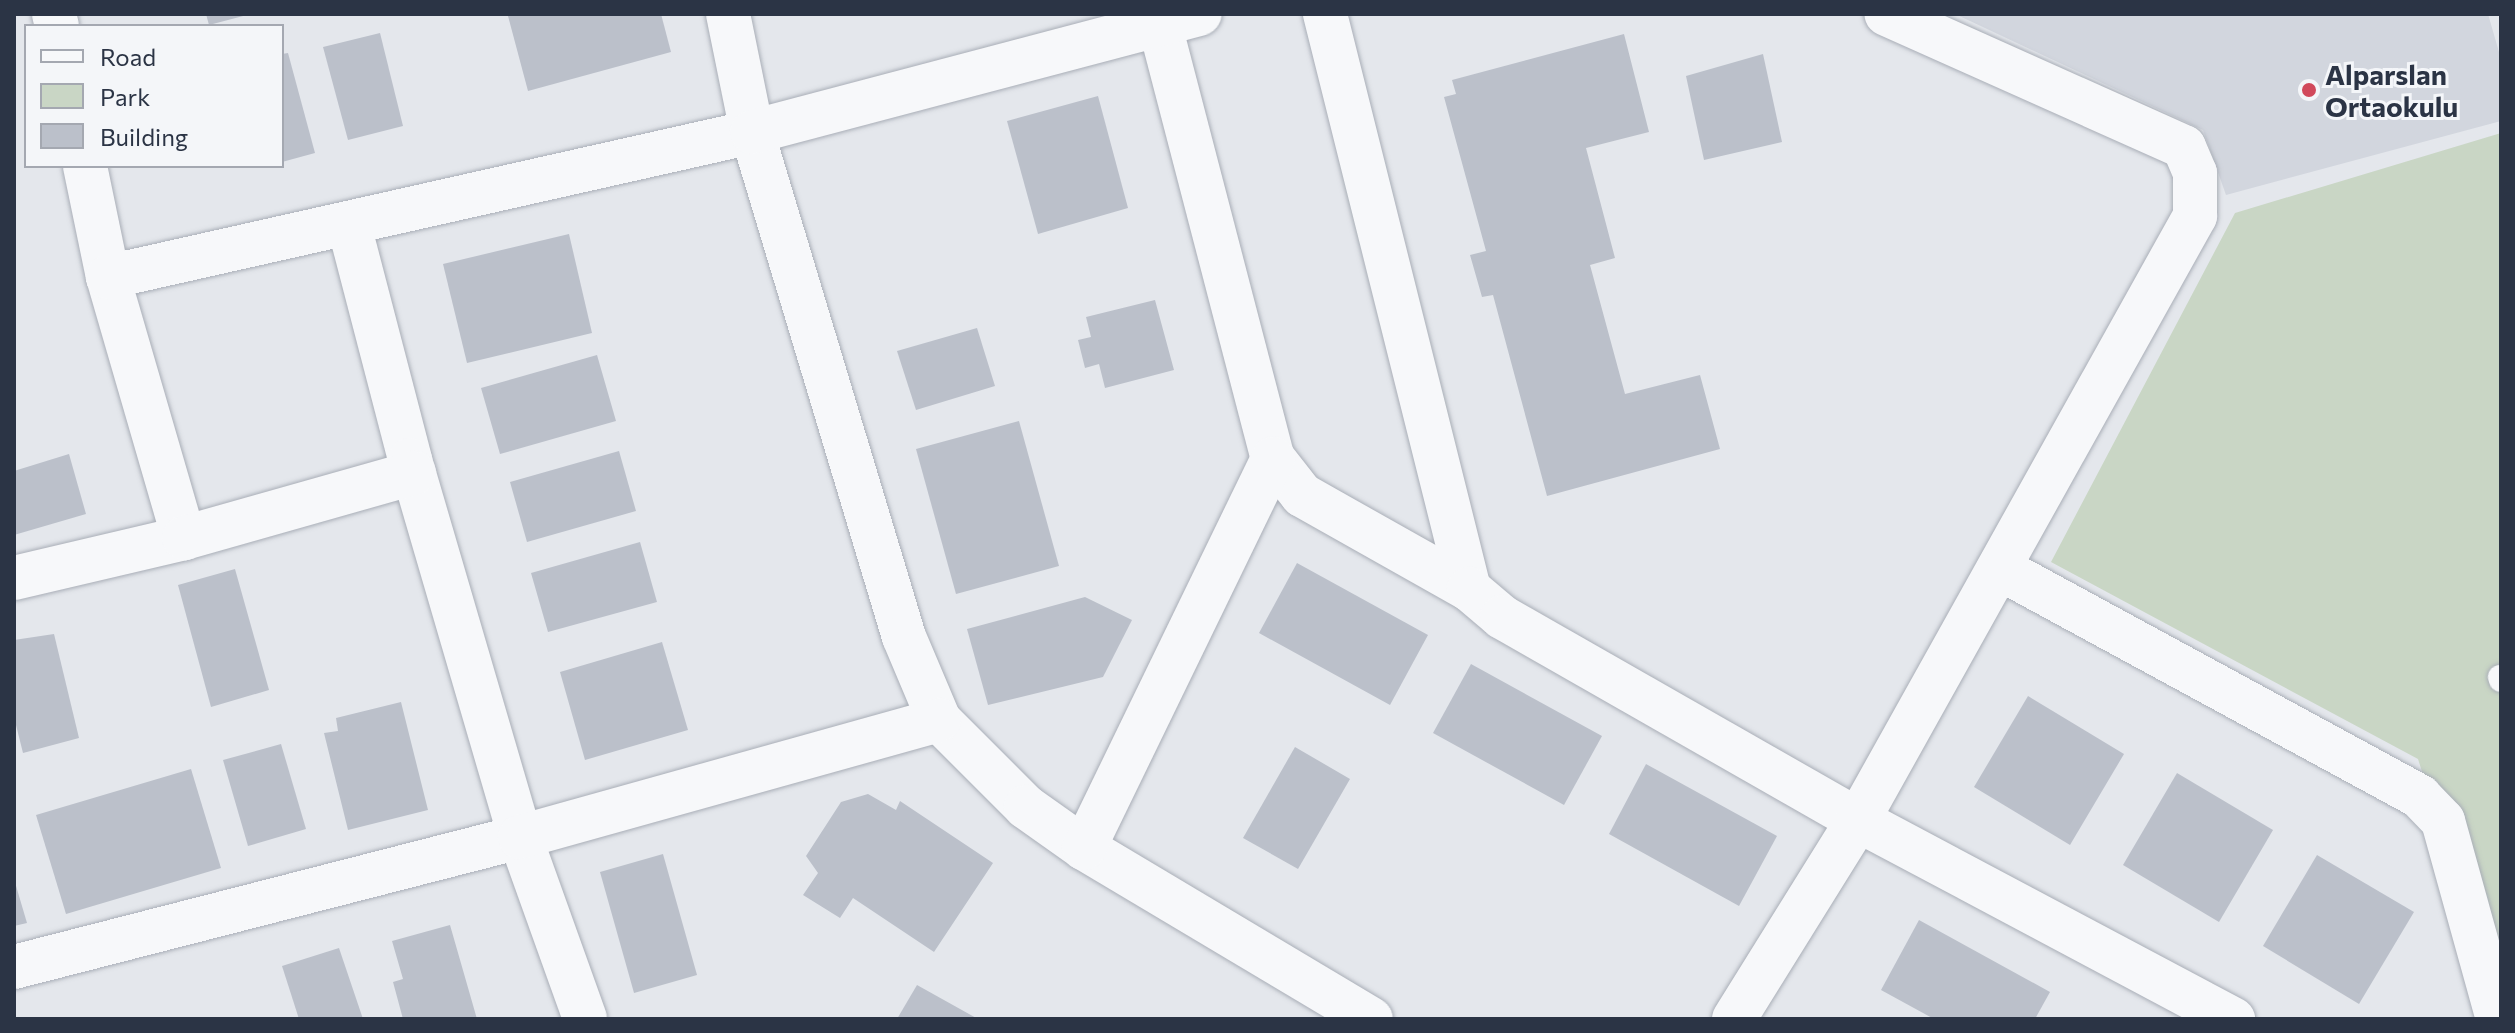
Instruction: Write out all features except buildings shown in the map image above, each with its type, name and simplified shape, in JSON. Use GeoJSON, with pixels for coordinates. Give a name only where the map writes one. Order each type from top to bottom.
{"type":"FeatureCollection","features":[{"type":"Feature","properties":{"kind":"street"},"geometry":{"type":"LineString","coordinates":[[728,14],[752,132],[904,637],[939,720],[1026,807],[1084,848],[1371,1019]]}},
{"type":"Feature","properties":{"kind":"street"},"geometry":{"type":"LineString","coordinates":[[1325,14],[1469,589]]}},
{"type":"Feature","properties":{"kind":"street"},"geometry":{"type":"LineString","coordinates":[[1734,1019],[1858,820],[2195,216],[2195,173],[2184,147],[1886,14]]}},
{"type":"Feature","properties":{"kind":"street"},"geometry":{"type":"LineString","coordinates":[[108,277],[752,132],[1172,17],[1273,458],[1302,495],[1469,589],[1502,617],[1858,820],[2233,1019]]}},
{"type":"Feature","properties":{"kind":"street"},"geometry":{"type":"LineString","coordinates":[[85,168],[108,277],[184,538]]}},
{"type":"Feature","properties":{"kind":"street"},"geometry":{"type":"LineString","coordinates":[[349,225],[414,473],[520,837],[585,1019]]}},
{"type":"Feature","properties":{"kind":"street"},"geometry":{"type":"LineString","coordinates":[[1084,848],[1273,458]]}},
{"type":"Feature","properties":{"kind":"street"},"geometry":{"type":"LineString","coordinates":[[14,578],[184,538],[414,473]]}},
{"type":"Feature","properties":{"kind":"street"},"geometry":{"type":"LineString","coordinates":[[1999,568],[2420,797],[2443,821],[2498,1019]]}},
{"type":"Feature","properties":{"kind":"street"},"geometry":{"type":"LineString","coordinates":[[14,967],[520,837],[939,720]]}},
{"type":"Feature","properties":{"kind":"shaded area","name":"Alparslan Ortaokulu"},"geometry":{"type":"Polygon","coordinates":[[[1955,14],[2488,14],[2501,59],[2501,121],[2226,195],[2203,130],[1955,14]]]}},
{"type":"Feature","properties":{"kind":"green space"},"geometry":{"type":"Polygon","coordinates":[[[2501,133],[2501,1018],[2418,759],[2051,562],[2235,213],[2501,133]]]}},
{"type":"Feature","properties":{"kind":"place","name":"Alparslan Ortaokulu"},"geometry":{"type":"Point","coordinates":[2309,90]}}]}
